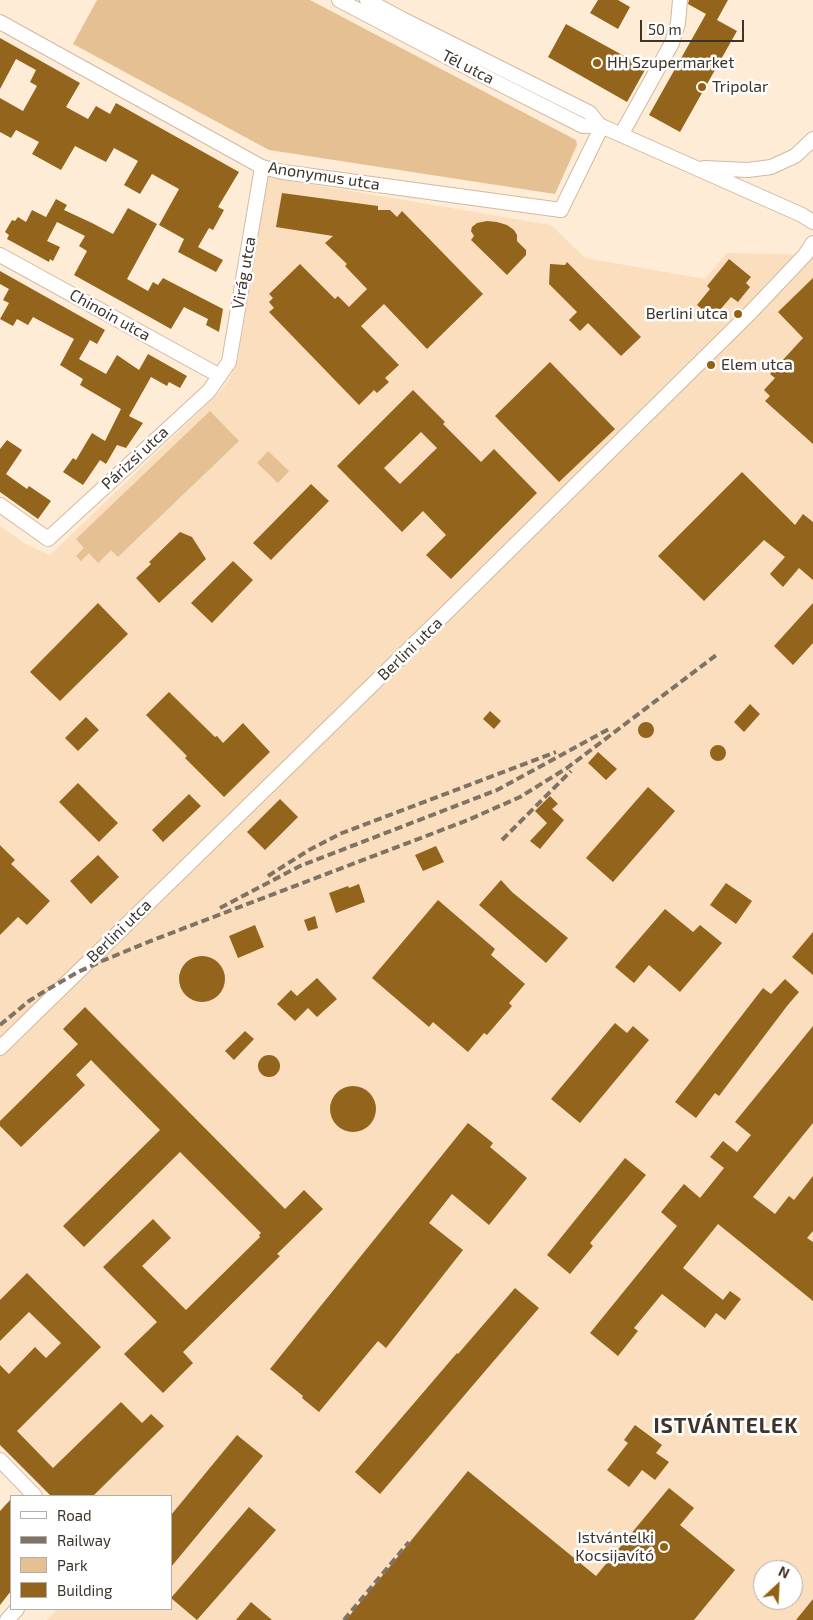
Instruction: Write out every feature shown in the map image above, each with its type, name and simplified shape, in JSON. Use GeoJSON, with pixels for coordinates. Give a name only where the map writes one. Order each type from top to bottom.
{"type":"FeatureCollection","features":[{"type":"Feature","properties":{"kind":"street","name":"Tél utca"},"geometry":{"type":"LineString","coordinates":[[339,0],[584,126],[600,126],[809,218]]}},
{"type":"Feature","properties":{"kind":"street","name":"Tél utca"},"geometry":{"type":"LineString","coordinates":[[367,0],[590,113],[600,126]]}},
{"type":"Feature","properties":{"kind":"street"},"geometry":{"type":"LineString","coordinates":[[622,135],[672,43],[678,23],[680,0]]}},
{"type":"Feature","properties":{"kind":"street","name":"Anonymus utca"},"geometry":{"type":"LineString","coordinates":[[0,22],[262,168],[284,172],[561,210],[600,126]]}},
{"type":"Feature","properties":{"kind":"street"},"geometry":{"type":"LineString","coordinates":[[695,168],[748,170],[771,167],[795,156],[813,139]]}},
{"type":"Feature","properties":{"kind":"street","name":"Virág utca"},"geometry":{"type":"LineString","coordinates":[[220,376],[228,362],[262,168]]}},
{"type":"Feature","properties":{"kind":"street","name":"Berlini utca"},"geometry":{"type":"LineString","coordinates":[[0,1048],[737,326],[806,255],[813,243]]}},
{"type":"Feature","properties":{"kind":"street","name":"Chinoin utca"},"geometry":{"type":"LineString","coordinates":[[0,255],[220,376]]}},
{"type":"Feature","properties":{"kind":"street","name":"Párizsi utca"},"geometry":{"type":"LineString","coordinates":[[0,505],[48,539],[209,390],[220,376]]}},
{"type":"Feature","properties":{"kind":"street"},"geometry":{"type":"LineString","coordinates":[[0,1460],[34,1495]]}},
{"type":"Feature","properties":{"kind":"street"},"geometry":{"type":"LineString","coordinates":[[7,1620],[16,1610]]}},
{"type":"Feature","properties":{"kind":"shaded area"},"geometry":{"type":"Polygon","coordinates":[[[268,177],[551,225],[585,258],[705,279],[727,253],[813,255],[813,1620],[47,1620],[56,1610],[172,1610],[172,1495],[61,1495],[0,1433],[0,526],[26,544],[50,555],[216,396],[229,380],[238,360],[268,177]]]}},
{"type":"Feature","properties":{"kind":"green space"},"geometry":{"type":"Polygon","coordinates":[[[97,0],[310,0],[576,140],[577,145],[555,194],[269,150],[73,44],[97,0]]]}},
{"type":"Feature","properties":{"kind":"green space"},"geometry":{"type":"Polygon","coordinates":[[[210,411],[239,441],[118,557],[111,550],[98,563],[89,553],[81,561],[76,556],[84,548],[76,539],[210,411]]]}},
{"type":"Feature","properties":{"kind":"green space"},"geometry":{"type":"Polygon","coordinates":[[[268,451],[289,471],[278,483],[257,463],[268,451]]]}},
{"type":"Feature","properties":{"kind":"building"},"geometry":{"type":"Polygon","coordinates":[[[598,0],[618,0],[630,7],[618,29],[590,13],[598,0]]]}},
{"type":"Feature","properties":{"kind":"building"},"geometry":{"type":"Polygon","coordinates":[[[689,0],[728,0],[717,20],[737,31],[680,132],[649,115],[706,14],[688,4],[689,0]]]}},
{"type":"Feature","properties":{"kind":"building","name":"HH Szupermarket"},"geometry":{"type":"Polygon","coordinates":[[[566,24],[646,68],[627,102],[548,57],[566,24]]]}},
{"type":"Feature","properties":{"kind":"building"},"geometry":{"type":"Polygon","coordinates":[[[0,38],[80,83],[66,107],[88,119],[96,106],[110,114],[116,103],[239,172],[218,207],[224,210],[213,230],[209,228],[198,247],[223,260],[216,272],[178,252],[184,239],[159,225],[179,189],[152,174],[140,194],[124,185],[138,161],[114,148],[106,162],[75,146],[61,170],[32,154],[39,142],[16,130],[11,138],[0,132],[0,98],[23,111],[37,86],[30,82],[36,70],[16,59],[0,89],[0,38]]]}},
{"type":"Feature","properties":{"kind":"building"},"geometry":{"type":"Polygon","coordinates":[[[282,193],[378,206],[378,210],[390,210],[397,217],[402,211],[483,294],[427,349],[384,304],[361,326],[399,365],[385,378],[389,382],[377,393],[374,390],[359,405],[269,312],[274,308],[269,302],[273,298],[269,294],[300,264],[335,299],[338,296],[349,307],[367,289],[345,266],[347,264],[325,243],[333,236],[276,227],[282,193]]]}},
{"type":"Feature","properties":{"kind":"building"},"geometry":{"type":"Polygon","coordinates":[[[56,199],[67,205],[64,210],[113,234],[128,208],[157,224],[127,279],[148,291],[153,282],[158,285],[163,278],[223,309],[219,332],[206,325],[208,319],[184,307],[171,329],[74,275],[87,251],[79,246],[85,236],[57,222],[47,241],[60,247],[53,261],[50,259],[49,262],[7,239],[9,235],[5,232],[12,220],[15,221],[18,217],[26,222],[32,210],[46,217],[56,199]]]}},
{"type":"Feature","properties":{"kind":"building"},"geometry":{"type":"Polygon","coordinates":[[[487,221],[507,225],[514,230],[517,235],[517,241],[526,250],[526,255],[507,275],[471,240],[474,236],[471,231],[472,227],[477,223],[487,221]]]}},
{"type":"Feature","properties":{"kind":"building"},"geometry":{"type":"Polygon","coordinates":[[[729,259],[751,277],[746,283],[750,287],[738,302],[731,297],[713,318],[697,305],[710,289],[707,286],[729,259]]]}},
{"type":"Feature","properties":{"kind":"building"},"geometry":{"type":"Polygon","coordinates":[[[567,262],[641,337],[621,356],[588,323],[580,331],[569,320],[577,312],[549,284],[550,264],[565,265],[567,262]]]}},
{"type":"Feature","properties":{"kind":"building"},"geometry":{"type":"Polygon","coordinates":[[[0,271],[105,330],[97,344],[90,340],[79,359],[106,374],[117,355],[139,370],[148,354],[187,376],[180,388],[169,382],[167,386],[151,377],[129,416],[143,423],[126,448],[117,445],[106,464],[100,460],[83,485],[63,472],[73,458],[76,460],[92,433],[105,441],[121,409],[80,385],[83,379],[60,365],[74,339],[33,317],[28,325],[17,319],[13,326],[0,319],[9,303],[3,300],[9,289],[0,284],[0,271]]]}},
{"type":"Feature","properties":{"kind":"building"},"geometry":{"type":"Polygon","coordinates":[[[813,278],[813,444],[765,401],[770,396],[764,390],[775,378],[770,374],[803,338],[778,312],[813,278]]]}},
{"type":"Feature","properties":{"kind":"building"},"geometry":{"type":"Polygon","coordinates":[[[550,362],[615,429],[559,482],[495,416],[550,362]]]}},
{"type":"Feature","properties":{"kind":"building"},"geometry":{"type":"Polygon","coordinates":[[[413,390],[445,422],[443,424],[481,462],[494,449],[537,493],[451,579],[426,555],[446,535],[423,511],[402,532],[337,466],[413,390]],[[421,432],[384,468],[400,484],[437,448],[421,432]]]}},
{"type":"Feature","properties":{"kind":"building"},"geometry":{"type":"Polygon","coordinates":[[[7,440],[22,450],[6,474],[27,489],[29,486],[51,501],[38,519],[0,492],[0,449],[7,440]]]}},
{"type":"Feature","properties":{"kind":"building"},"geometry":{"type":"Polygon","coordinates":[[[742,472],[795,525],[803,514],[813,522],[813,580],[799,568],[783,587],[770,574],[785,557],[764,540],[704,601],[658,556],[742,472]]]}},
{"type":"Feature","properties":{"kind":"building"},"geometry":{"type":"Polygon","coordinates":[[[311,484],[329,501],[271,560],[253,543],[311,484]]]}},
{"type":"Feature","properties":{"kind":"building"},"geometry":{"type":"Polygon","coordinates":[[[180,532],[192,537],[206,559],[159,603],[136,578],[151,564],[149,562],[180,532]]]}},
{"type":"Feature","properties":{"kind":"building"},"geometry":{"type":"Polygon","coordinates":[[[233,561],[253,580],[212,623],[191,603],[233,561]]]}},
{"type":"Feature","properties":{"kind":"building"},"geometry":{"type":"Polygon","coordinates":[[[98,603],[128,634],[60,701],[30,672],[98,603]]]}},
{"type":"Feature","properties":{"kind":"building"},"geometry":{"type":"Polygon","coordinates":[[[813,603],[813,643],[793,665],[774,646],[813,603]]]}},
{"type":"Feature","properties":{"kind":"building"},"geometry":{"type":"Polygon","coordinates":[[[169,692],[223,743],[243,723],[270,752],[224,797],[146,715],[169,692]]]}},
{"type":"Feature","properties":{"kind":"building"},"geometry":{"type":"Polygon","coordinates":[[[750,704],[760,714],[744,732],[734,722],[750,704]]]}},
{"type":"Feature","properties":{"kind":"building"},"geometry":{"type":"Polygon","coordinates":[[[490,711],[501,721],[494,729],[483,719],[490,711]]]}},
{"type":"Feature","properties":{"kind":"building"},"geometry":{"type":"Polygon","coordinates":[[[86,717],[99,730],[78,751],[65,738],[86,717]]]}},
{"type":"Feature","properties":{"kind":"building"},"geometry":{"type":"Polygon","coordinates":[[[643,722],[649,722],[654,727],[652,736],[643,738],[638,733],[638,727],[643,722]]]}},
{"type":"Feature","properties":{"kind":"building"},"geometry":{"type":"Polygon","coordinates":[[[718,745],[724,747],[726,753],[724,759],[718,761],[712,759],[710,753],[712,747],[718,745]]]}},
{"type":"Feature","properties":{"kind":"building"},"geometry":{"type":"Polygon","coordinates":[[[598,752],[617,769],[606,780],[588,763],[598,752]]]}},
{"type":"Feature","properties":{"kind":"building"},"geometry":{"type":"Polygon","coordinates":[[[78,783],[118,823],[99,842],[59,802],[78,783]]]}},
{"type":"Feature","properties":{"kind":"building"},"geometry":{"type":"Polygon","coordinates":[[[648,787],[675,811],[613,882],[586,858],[648,787]]]}},
{"type":"Feature","properties":{"kind":"building"},"geometry":{"type":"Polygon","coordinates":[[[189,794],[201,806],[163,842],[152,830],[189,794]]]}},
{"type":"Feature","properties":{"kind":"building"},"geometry":{"type":"Polygon","coordinates":[[[550,796],[558,804],[552,809],[564,820],[540,849],[530,841],[547,823],[535,811],[550,796]]]}},
{"type":"Feature","properties":{"kind":"building"},"geometry":{"type":"Polygon","coordinates":[[[280,799],[298,817],[265,850],[247,832],[280,799]]]}},
{"type":"Feature","properties":{"kind":"building"},"geometry":{"type":"Polygon","coordinates":[[[0,845],[15,860],[11,864],[50,901],[27,925],[18,917],[0,935],[0,845]]]}},
{"type":"Feature","properties":{"kind":"building"},"geometry":{"type":"Polygon","coordinates":[[[436,846],[444,862],[423,871],[415,855],[436,846]]]}},
{"type":"Feature","properties":{"kind":"building"},"geometry":{"type":"Polygon","coordinates":[[[98,855],[119,877],[91,904],[70,881],[98,855]]]}},
{"type":"Feature","properties":{"kind":"building"},"geometry":{"type":"Polygon","coordinates":[[[501,880],[512,892],[568,938],[546,963],[479,905],[501,880]]]}},
{"type":"Feature","properties":{"kind":"building"},"geometry":{"type":"Polygon","coordinates":[[[726,883],[752,901],[736,924],[710,905],[726,883]]]}},
{"type":"Feature","properties":{"kind":"building"},"geometry":{"type":"Polygon","coordinates":[[[359,884],[365,902],[336,913],[329,893],[359,884]]]}},
{"type":"Feature","properties":{"kind":"building"},"geometry":{"type":"Polygon","coordinates":[[[438,900],[495,949],[491,955],[525,984],[509,1003],[512,1006],[487,1035],[484,1033],[468,1052],[433,1022],[429,1027],[372,978],[438,900]]]}},
{"type":"Feature","properties":{"kind":"building"},"geometry":{"type":"Polygon","coordinates":[[[665,909],[693,932],[700,925],[722,943],[680,992],[649,965],[634,983],[615,967],[665,909]]]}},
{"type":"Feature","properties":{"kind":"building"},"geometry":{"type":"Polygon","coordinates":[[[315,916],[318,928],[308,931],[304,920],[315,916]]]}},
{"type":"Feature","properties":{"kind":"building"},"geometry":{"type":"Polygon","coordinates":[[[255,925],[264,947],[238,958],[229,936],[255,925]]]}},
{"type":"Feature","properties":{"kind":"building"},"geometry":{"type":"Polygon","coordinates":[[[813,932],[813,975],[792,957],[813,932]]]}},
{"type":"Feature","properties":{"kind":"building"},"geometry":{"type":"Polygon","coordinates":[[[197,956],[207,956],[219,962],[224,970],[224,988],[219,996],[211,1001],[197,1002],[189,999],[182,992],[179,984],[179,974],[182,966],[189,959],[197,956]]]}},
{"type":"Feature","properties":{"kind":"building"},"geometry":{"type":"Polygon","coordinates":[[[317,978],[337,999],[317,1017],[308,1008],[295,1021],[277,1004],[291,990],[297,996],[317,978]]]}},
{"type":"Feature","properties":{"kind":"building"},"geometry":{"type":"Polygon","coordinates":[[[785,979],[799,992],[719,1096],[715,1093],[696,1118],[675,1102],[763,988],[771,994],[785,979]]]}},
{"type":"Feature","properties":{"kind":"building"},"geometry":{"type":"Polygon","coordinates":[[[85,1007],[285,1209],[304,1190],[323,1209],[277,1254],[280,1256],[183,1352],[193,1363],[163,1393],[124,1354],[157,1322],[103,1267],[153,1219],[171,1238],[142,1266],[186,1310],[260,1237],[261,1233],[180,1152],[84,1247],[63,1226],[160,1130],[91,1060],[76,1075],[85,1085],[21,1147],[0,1126],[0,1121],[78,1044],[63,1029],[85,1007]]]}},
{"type":"Feature","properties":{"kind":"building"},"geometry":{"type":"Polygon","coordinates":[[[615,1023],[627,1033],[633,1026],[649,1040],[580,1123],[551,1099],[615,1023]]]}},
{"type":"Feature","properties":{"kind":"building"},"geometry":{"type":"Polygon","coordinates":[[[813,1026],[813,1123],[753,1197],[775,1214],[789,1196],[794,1200],[813,1176],[813,1231],[807,1238],[813,1242],[813,1301],[718,1224],[683,1268],[723,1300],[730,1291],[741,1299],[725,1320],[716,1313],[705,1328],[662,1294],[634,1328],[638,1331],[618,1356],[590,1333],[677,1226],[661,1212],[684,1184],[700,1198],[724,1168],[710,1157],[723,1141],[737,1152],[751,1135],[735,1122],[813,1026]]]}},
{"type":"Feature","properties":{"kind":"building"},"geometry":{"type":"Polygon","coordinates":[[[245,1031],[254,1039],[234,1060],[225,1051],[245,1031]]]}},
{"type":"Feature","properties":{"kind":"building"},"geometry":{"type":"Polygon","coordinates":[[[269,1055],[277,1058],[280,1066],[277,1074],[269,1077],[261,1074],[258,1066],[261,1058],[269,1055]]]}},
{"type":"Feature","properties":{"kind":"building"},"geometry":{"type":"Polygon","coordinates":[[[353,1086],[366,1090],[372,1096],[376,1109],[372,1122],[366,1128],[353,1132],[340,1128],[334,1122],[330,1109],[334,1096],[340,1090],[353,1086]]]}},
{"type":"Feature","properties":{"kind":"building"},"geometry":{"type":"Polygon","coordinates":[[[468,1123],[493,1143],[490,1147],[527,1178],[489,1225],[452,1194],[429,1223],[463,1250],[386,1348],[378,1341],[319,1412],[270,1369],[468,1123]]]}},
{"type":"Feature","properties":{"kind":"building"},"geometry":{"type":"Polygon","coordinates":[[[625,1158],[646,1175],[590,1243],[593,1246],[570,1274],[547,1255],[625,1158]]]}},
{"type":"Feature","properties":{"kind":"building"},"geometry":{"type":"Polygon","coordinates":[[[27,1273],[101,1347],[17,1431],[53,1468],[121,1402],[142,1423],[151,1414],[164,1426],[94,1495],[50,1495],[0,1445],[0,1365],[9,1374],[35,1347],[46,1358],[61,1343],[29,1312],[0,1341],[0,1300],[27,1273]]]}},
{"type":"Feature","properties":{"kind":"building"},"geometry":{"type":"Polygon","coordinates":[[[515,1288],[539,1308],[380,1494],[355,1472],[515,1288]]]}},
{"type":"Feature","properties":{"kind":"building"},"geometry":{"type":"Polygon","coordinates":[[[635,1425],[662,1445],[656,1453],[669,1462],[655,1480],[642,1470],[629,1487],[607,1470],[628,1443],[624,1440],[635,1425]]]}},
{"type":"Feature","properties":{"kind":"building"},"geometry":{"type":"Polygon","coordinates":[[[237,1435],[263,1456],[172,1566],[172,1514],[237,1435]]]}},
{"type":"Feature","properties":{"kind":"building"},"geometry":{"type":"Polygon","coordinates":[[[468,1471],[596,1576],[669,1488],[694,1508],[680,1525],[735,1570],[694,1620],[346,1620],[468,1471]]]}},
{"type":"Feature","properties":{"kind":"building"},"geometry":{"type":"Polygon","coordinates":[[[10,1500],[10,1592],[0,1605],[0,1511],[10,1500]]]}},
{"type":"Feature","properties":{"kind":"building"},"geometry":{"type":"Polygon","coordinates":[[[249,1507],[276,1530],[197,1620],[172,1597],[249,1507]]]}},
{"type":"Feature","properties":{"kind":"building"},"geometry":{"type":"Polygon","coordinates":[[[813,1599],[813,1620],[796,1620],[813,1599]]]}},
{"type":"Feature","properties":{"kind":"building"},"geometry":{"type":"Polygon","coordinates":[[[251,1602],[272,1620],[236,1620],[251,1602]]]}},
{"type":"Feature","properties":{"kind":"railway"},"geometry":{"type":"LineString","coordinates":[[0,1025],[29,1001],[78,972],[102,961],[468,820],[520,797],[567,768],[719,653]]}},
{"type":"Feature","properties":{"kind":"railway"},"geometry":{"type":"LineString","coordinates":[[220,908],[300,866],[497,790],[609,729]]}},
{"type":"Feature","properties":{"kind":"railway"},"geometry":{"type":"LineString","coordinates":[[268,876],[309,850],[342,833],[556,752]]}},
{"type":"Feature","properties":{"kind":"railway"},"geometry":{"type":"LineString","coordinates":[[502,840],[571,771]]}},
{"type":"Feature","properties":{"kind":"railway"},"geometry":{"type":"LineString","coordinates":[[344,1620],[409,1542]]}},
{"type":"Feature","properties":{"kind":"place","name":"HH Szupermarket"},"geometry":{"type":"Point","coordinates":[597,63]}},
{"type":"Feature","properties":{"kind":"place","name":"Tripolar"},"geometry":{"type":"Point","coordinates":[702,87]}},
{"type":"Feature","properties":{"kind":"place","name":"Berlini utca"},"geometry":{"type":"Point","coordinates":[738,314]}},
{"type":"Feature","properties":{"kind":"place","name":"Elem utca"},"geometry":{"type":"Point","coordinates":[711,365]}},
{"type":"Feature","properties":{"kind":"place","name":"Istvántelki Kocsijavító"},"geometry":{"type":"Point","coordinates":[664,1547]}},
{"type":"Feature","properties":{"kind":"district","name":"ISTVÁNTELEK"},"geometry":{"type":"Point","coordinates":[726,1426]}}]}
